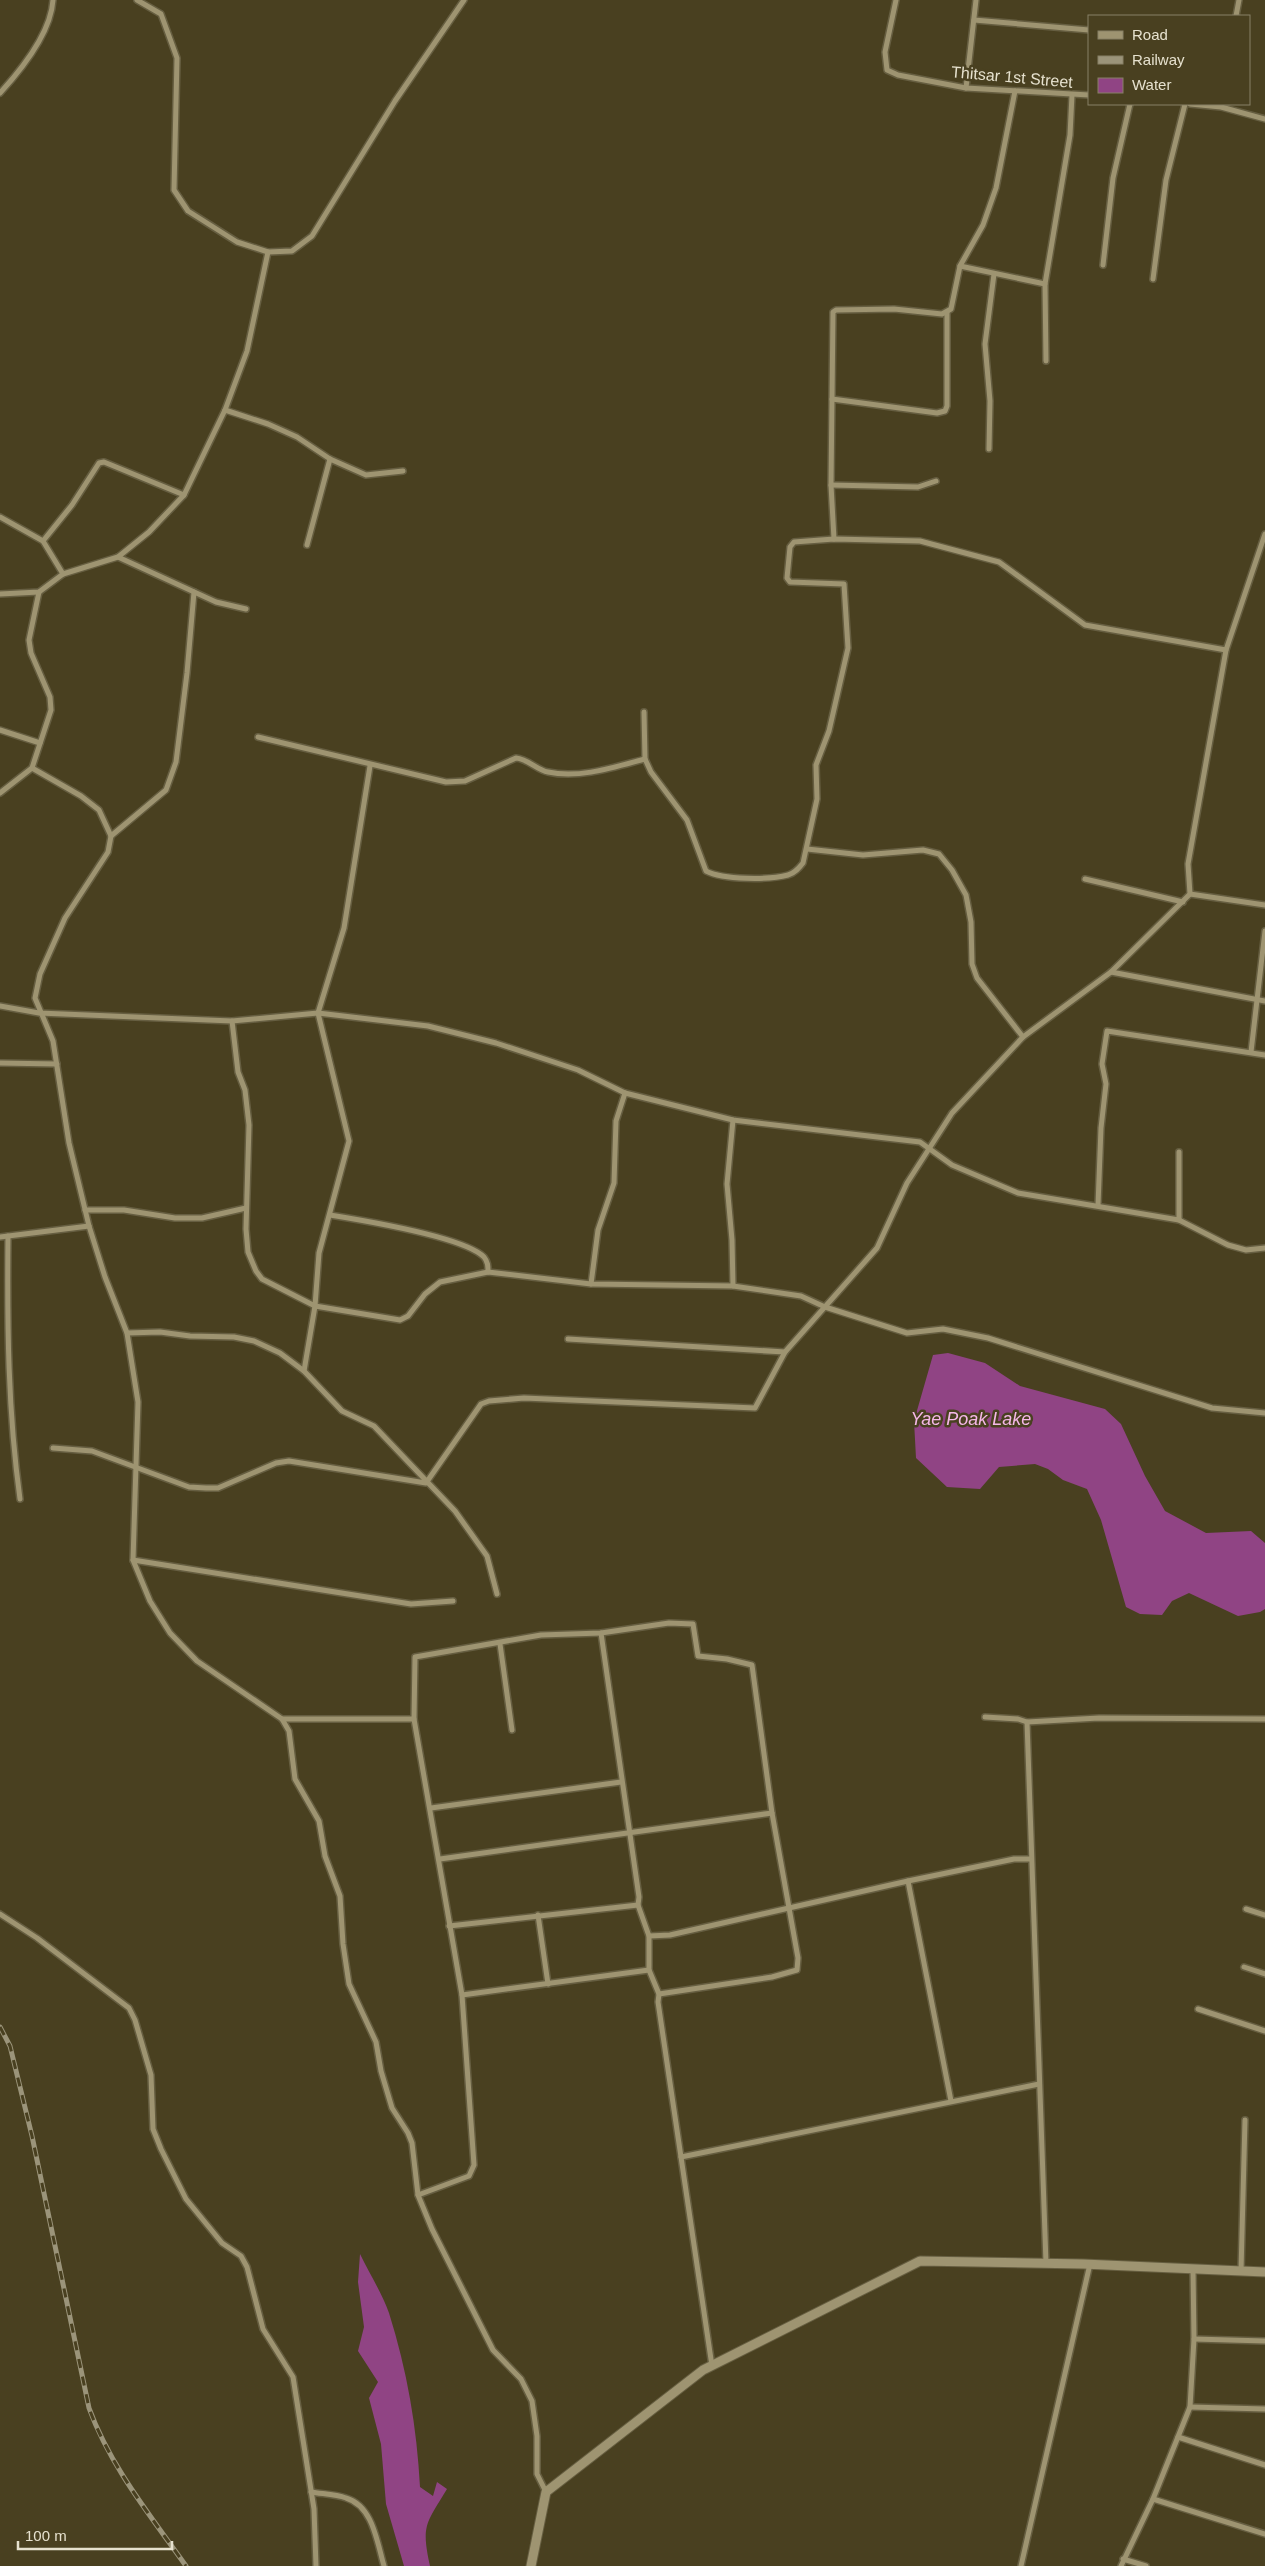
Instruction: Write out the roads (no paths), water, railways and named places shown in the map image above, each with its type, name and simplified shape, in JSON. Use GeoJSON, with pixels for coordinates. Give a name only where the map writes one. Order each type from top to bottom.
{"type":"FeatureCollection","features":[{"type":"Feature","properties":{"kind":"street"},"geometry":{"type":"LineString","coordinates":[[0,93],[25,65],[42,33],[53,0]]}},
{"type":"Feature","properties":{"kind":"street"},"geometry":{"type":"LineString","coordinates":[[137,0],[161,14],[177,58],[174,190],[188,211],[237,242],[268,252],[292,250],[312,236],[395,101],[464,0]]}},
{"type":"Feature","properties":{"kind":"street","name":"Thitsar 1st Street"},"geometry":{"type":"LineString","coordinates":[[896,0],[885,52],[887,70],[898,75],[966,88],[1088,95]]}},
{"type":"Feature","properties":{"kind":"street"},"geometry":{"type":"LineString","coordinates":[[966,88],[976,0]]}},
{"type":"Feature","properties":{"kind":"street"},"geometry":{"type":"LineString","coordinates":[[1236,15],[1239,0]]}},
{"type":"Feature","properties":{"kind":"street"},"geometry":{"type":"LineString","coordinates":[[974,20],[1088,30]]}},
{"type":"Feature","properties":{"kind":"street"},"geometry":{"type":"LineString","coordinates":[[832,399],[937,413],[945,411],[947,406],[947,313],[951,309],[960,266],[983,224],[996,188],[1015,91]]}},
{"type":"Feature","properties":{"kind":"street"},"geometry":{"type":"LineString","coordinates":[[1046,361],[1045,284],[1070,135],[1072,95]]}},
{"type":"Feature","properties":{"kind":"street"},"geometry":{"type":"LineString","coordinates":[[1103,265],[1113,178],[1130,105]]}},
{"type":"Feature","properties":{"kind":"street"},"geometry":{"type":"LineString","coordinates":[[1153,279],[1166,180],[1185,105]]}},
{"type":"Feature","properties":{"kind":"street"},"geometry":{"type":"LineString","coordinates":[[1206,105],[1221,106],[1265,119]]}},
{"type":"Feature","properties":{"kind":"street"},"geometry":{"type":"LineString","coordinates":[[0,594],[40,592],[63,574],[118,557],[149,532],[184,495],[225,410],[246,351],[268,252]]}},
{"type":"Feature","properties":{"kind":"street"},"geometry":{"type":"LineString","coordinates":[[960,266],[1045,284]]}},
{"type":"Feature","properties":{"kind":"street"},"geometry":{"type":"LineString","coordinates":[[989,449],[990,401],[985,351],[994,274]]}},
{"type":"Feature","properties":{"kind":"street"},"geometry":{"type":"LineString","coordinates":[[834,539],[831,485],[833,312],[836,310],[894,309],[947,313]]}},
{"type":"Feature","properties":{"kind":"street"},"geometry":{"type":"LineString","coordinates":[[225,410],[268,424],[297,437],[330,459],[366,475],[403,471]]}},
{"type":"Feature","properties":{"kind":"street"},"geometry":{"type":"LineString","coordinates":[[307,544],[330,459]]}},
{"type":"Feature","properties":{"kind":"street"},"geometry":{"type":"LineString","coordinates":[[43,541],[72,505],[99,464],[104,462],[184,495]]}},
{"type":"Feature","properties":{"kind":"street"},"geometry":{"type":"LineString","coordinates":[[831,485],[918,487],[936,481]]}},
{"type":"Feature","properties":{"kind":"street"},"geometry":{"type":"LineString","coordinates":[[0,517],[43,541],[53,554],[63,574]]}},
{"type":"Feature","properties":{"kind":"street"},"geometry":{"type":"LineString","coordinates":[[426,1483],[465,1430],[481,1404],[488,1401],[524,1398],[750,1409],[758,1405],[785,1352],[877,1248],[908,1183],[952,1113],[1023,1037],[1111,972],[1190,894],[1188,864],[1226,650],[1265,534]]}},
{"type":"Feature","properties":{"kind":"street"},"geometry":{"type":"LineString","coordinates":[[644,712],[645,759],[651,772],[687,820],[706,871],[714,875],[744,878],[788,875],[796,871],[804,863],[817,799],[816,765],[828,731],[848,648],[846,588],[841,582],[790,582],[787,578],[790,547],[794,542],[834,539],[920,541],[999,562],[1085,625],[1226,650]]}},
{"type":"Feature","properties":{"kind":"street"},"geometry":{"type":"LineString","coordinates":[[118,557],[216,602],[246,609]]}},
{"type":"Feature","properties":{"kind":"street"},"geometry":{"type":"LineString","coordinates":[[0,793],[32,768],[51,710],[50,696],[31,653],[29,640],[40,592]]}},
{"type":"Feature","properties":{"kind":"street"},"geometry":{"type":"LineString","coordinates":[[111,836],[166,790],[176,762],[187,673],[194,592]]}},
{"type":"Feature","properties":{"kind":"street"},"geometry":{"type":"LineString","coordinates":[[0,730],[40,743]]}},
{"type":"Feature","properties":{"kind":"street"},"geometry":{"type":"LineString","coordinates":[[258,737],[370,766],[446,782],[465,781],[516,758],[546,772],[562,775],[603,770],[645,759]]}},
{"type":"Feature","properties":{"kind":"street"},"geometry":{"type":"LineString","coordinates":[[304,1370],[315,1306],[320,1253],[348,1140],[318,1014],[344,928],[370,766]]}},
{"type":"Feature","properties":{"kind":"street"},"geometry":{"type":"LineString","coordinates":[[32,768],[81,796],[100,810],[111,836],[108,852],[65,918],[40,974],[35,998],[53,1041],[69,1143],[89,1226],[104,1277],[126,1333],[138,1402],[133,1560],[150,1601],[165,1625],[197,1661],[282,1720],[289,1731],[295,1779],[319,1821],[324,1856],[340,1896],[343,1944],[349,1984],[376,2042],[381,2071],[392,2108],[412,2143],[418,2195],[432,2229],[493,2350],[521,2379],[532,2401],[537,2436],[537,2474],[546,2492],[531,2566]]}},
{"type":"Feature","properties":{"kind":"street"},"geometry":{"type":"LineString","coordinates":[[806,849],[863,855],[923,850],[939,854],[952,870],[966,895],[971,922],[972,964],[977,978],[1023,1037]]}},
{"type":"Feature","properties":{"kind":"street"},"geometry":{"type":"LineString","coordinates":[[1086,879],[1183,902]]}},
{"type":"Feature","properties":{"kind":"street"},"geometry":{"type":"LineString","coordinates":[[1190,894],[1265,904]]}},
{"type":"Feature","properties":{"kind":"street"},"geometry":{"type":"LineString","coordinates":[[1251,1052],[1265,931]]}},
{"type":"Feature","properties":{"kind":"street"},"geometry":{"type":"LineString","coordinates":[[1111,972],[1265,1001]]}},
{"type":"Feature","properties":{"kind":"street"},"geometry":{"type":"LineString","coordinates":[[0,1006],[40,1013],[232,1021],[318,1014],[428,1026],[471,1036],[578,1070],[625,1092],[733,1120],[920,1142],[952,1165],[1018,1193],[1179,1220],[1228,1245],[1246,1250],[1265,1248]]}},
{"type":"Feature","properties":{"kind":"street"},"geometry":{"type":"LineString","coordinates":[[232,1021],[238,1072],[245,1090],[249,1125],[246,1208],[248,1252],[256,1271],[262,1278],[315,1306],[400,1320],[408,1316],[425,1294],[440,1282],[488,1272],[590,1284],[733,1286],[801,1296],[825,1307],[906,1333],[943,1329],[988,1338],[1212,1408],[1265,1413]]}},
{"type":"Feature","properties":{"kind":"street"},"geometry":{"type":"LineString","coordinates":[[1098,1205],[1101,1128],[1106,1084],[1102,1064],[1107,1031],[1265,1055]]}},
{"type":"Feature","properties":{"kind":"street"},"geometry":{"type":"LineString","coordinates":[[0,1063],[57,1064]]}},
{"type":"Feature","properties":{"kind":"street"},"geometry":{"type":"LineString","coordinates":[[590,1284],[598,1230],[614,1183],[616,1121],[625,1092]]}},
{"type":"Feature","properties":{"kind":"street"},"geometry":{"type":"LineString","coordinates":[[733,1120],[727,1184],[732,1240],[733,1286]]}},
{"type":"Feature","properties":{"kind":"street"},"geometry":{"type":"LineString","coordinates":[[1179,1152],[1179,1220]]}},
{"type":"Feature","properties":{"kind":"street"},"geometry":{"type":"LineString","coordinates":[[85,1210],[124,1210],[175,1218],[202,1218],[246,1208]]}},
{"type":"Feature","properties":{"kind":"street"},"geometry":{"type":"LineString","coordinates":[[330,1214],[402,1228],[453,1243],[478,1253],[485,1259],[488,1272]]}},
{"type":"Feature","properties":{"kind":"street"},"geometry":{"type":"LineString","coordinates":[[0,1237],[89,1226]]}},
{"type":"Feature","properties":{"kind":"street"},"geometry":{"type":"LineString","coordinates":[[8,1236],[7,1319],[12,1436],[20,1499]]}},
{"type":"Feature","properties":{"kind":"street"},"geometry":{"type":"LineString","coordinates":[[126,1333],[160,1332],[254,1340],[280,1352],[304,1370],[342,1411],[374,1426],[426,1483],[455,1511],[487,1556],[497,1594]]}},
{"type":"Feature","properties":{"kind":"street"},"geometry":{"type":"LineString","coordinates":[[568,1339],[785,1352]]}},
{"type":"Feature","properties":{"kind":"street"},"geometry":{"type":"LineString","coordinates":[[53,1448],[92,1451],[189,1487],[218,1488],[276,1463],[289,1461],[426,1483]]}},
{"type":"Feature","properties":{"kind":"street"},"geometry":{"type":"LineString","coordinates":[[133,1560],[412,1604],[453,1601]]}},
{"type":"Feature","properties":{"kind":"street"},"geometry":{"type":"LineString","coordinates":[[418,2195],[469,2176],[474,2165],[462,1994],[449,1926],[440,1859],[414,1719],[415,1657],[500,1644],[540,1635],[601,1633],[669,1623],[692,1624],[698,1656],[727,1659],[752,1665],[772,1813],[798,1958],[798,1970],[659,1994]]}},
{"type":"Feature","properties":{"kind":"street"},"geometry":{"type":"LineString","coordinates":[[601,1633],[639,1897],[638,1905],[649,1936],[649,1970],[659,1994],[658,2002],[712,2366]]}},
{"type":"Feature","properties":{"kind":"street"},"geometry":{"type":"LineString","coordinates":[[500,1644],[512,1730]]}},
{"type":"Feature","properties":{"kind":"street"},"geometry":{"type":"LineString","coordinates":[[985,1717],[1018,1719],[1027,1722],[1099,1718],[1265,1718]]}},
{"type":"Feature","properties":{"kind":"street"},"geometry":{"type":"LineString","coordinates":[[282,1720],[414,1719]]}},
{"type":"Feature","properties":{"kind":"street"},"geometry":{"type":"LineString","coordinates":[[1027,1722],[1030,1859],[1046,2263]]}},
{"type":"Feature","properties":{"kind":"street"},"geometry":{"type":"LineString","coordinates":[[431,1808],[621,1782]]}},
{"type":"Feature","properties":{"kind":"street"},"geometry":{"type":"LineString","coordinates":[[440,1859],[772,1813]]}},
{"type":"Feature","properties":{"kind":"street"},"geometry":{"type":"LineString","coordinates":[[649,1936],[670,1935],[908,1880],[1014,1859],[1030,1859]]}},
{"type":"Feature","properties":{"kind":"street"},"geometry":{"type":"LineString","coordinates":[[908,1880],[951,2101]]}},
{"type":"Feature","properties":{"kind":"street"},"geometry":{"type":"LineString","coordinates":[[449,1926],[638,1905]]}},
{"type":"Feature","properties":{"kind":"street"},"geometry":{"type":"LineString","coordinates":[[1246,1909],[1265,1915]]}},
{"type":"Feature","properties":{"kind":"street"},"geometry":{"type":"LineString","coordinates":[[0,1914],[37,1938],[129,2008],[135,2020],[151,2075],[153,2129],[161,2148],[186,2199],[222,2243],[241,2256],[247,2267],[263,2329],[293,2377],[311,2492],[316,2566]]}},
{"type":"Feature","properties":{"kind":"street"},"geometry":{"type":"LineString","coordinates":[[538,1915],[548,1984]]}},
{"type":"Feature","properties":{"kind":"street"},"geometry":{"type":"LineString","coordinates":[[1244,1967],[1265,1974]]}},
{"type":"Feature","properties":{"kind":"street"},"geometry":{"type":"LineString","coordinates":[[462,1994],[649,1970]]}},
{"type":"Feature","properties":{"kind":"street"},"geometry":{"type":"LineString","coordinates":[[1198,2009],[1265,2031]]}},
{"type":"Feature","properties":{"kind":"street"},"geometry":{"type":"LineString","coordinates":[[682,2157],[1040,2084]]}},
{"type":"Feature","properties":{"kind":"street"},"geometry":{"type":"LineString","coordinates":[[1241,2271],[1245,2120]]}},
{"type":"Feature","properties":{"kind":"street"},"geometry":{"type":"LineString","coordinates":[[546,2492],[703,2370],[920,2261],[1090,2264],[1265,2272]]}},
{"type":"Feature","properties":{"kind":"street"},"geometry":{"type":"LineString","coordinates":[[1021,2566],[1090,2264]]}},
{"type":"Feature","properties":{"kind":"street"},"geometry":{"type":"LineString","coordinates":[[1121,2566],[1153,2499],[1190,2407],[1194,2339],[1193,2269]]}},
{"type":"Feature","properties":{"kind":"street"},"geometry":{"type":"LineString","coordinates":[[1194,2339],[1265,2341]]}},
{"type":"Feature","properties":{"kind":"street"},"geometry":{"type":"LineString","coordinates":[[1190,2407],[1265,2409]]}},
{"type":"Feature","properties":{"kind":"street"},"geometry":{"type":"LineString","coordinates":[[1178,2437],[1265,2465]]}},
{"type":"Feature","properties":{"kind":"street"},"geometry":{"type":"LineString","coordinates":[[311,2492],[347,2498],[364,2510],[371,2520],[384,2566]]}},
{"type":"Feature","properties":{"kind":"street"},"geometry":{"type":"LineString","coordinates":[[1153,2499],[1265,2534]]}},
{"type":"Feature","properties":{"kind":"street"},"geometry":{"type":"LineString","coordinates":[[1123,2559],[1146,2566]]}},
{"type":"Feature","properties":{"kind":"water","name":"Yae Poak Lake"},"geometry":{"type":"Polygon","coordinates":[[[948,1353],[985,1363],[1020,1386],[1105,1409],[1121,1424],[1145,1476],[1165,1511],[1206,1533],[1251,1531],[1265,1543],[1265,1609],[1260,1612],[1238,1616],[1189,1593],[1172,1601],[1162,1615],[1140,1614],[1126,1607],[1101,1520],[1087,1489],[1063,1480],[1048,1469],[1035,1464],[999,1467],[980,1489],[947,1487],[916,1458],[914,1421],[933,1355],[948,1353]]]}},
{"type":"Feature","properties":{"kind":"water"},"geometry":{"type":"Polygon","coordinates":[[[360,2254],[389,2313],[401,2356],[414,2421],[420,2487],[433,2496],[437,2482],[447,2489],[427,2525],[426,2542],[430,2566],[404,2566],[386,2504],[381,2444],[369,2398],[378,2382],[358,2351],[364,2327],[358,2282],[360,2254]]]}},
{"type":"Feature","properties":{"kind":"railway"},"geometry":{"type":"LineString","coordinates":[[0,2027],[10,2046],[32,2136],[89,2408],[119,2470],[186,2566]]}}]}
